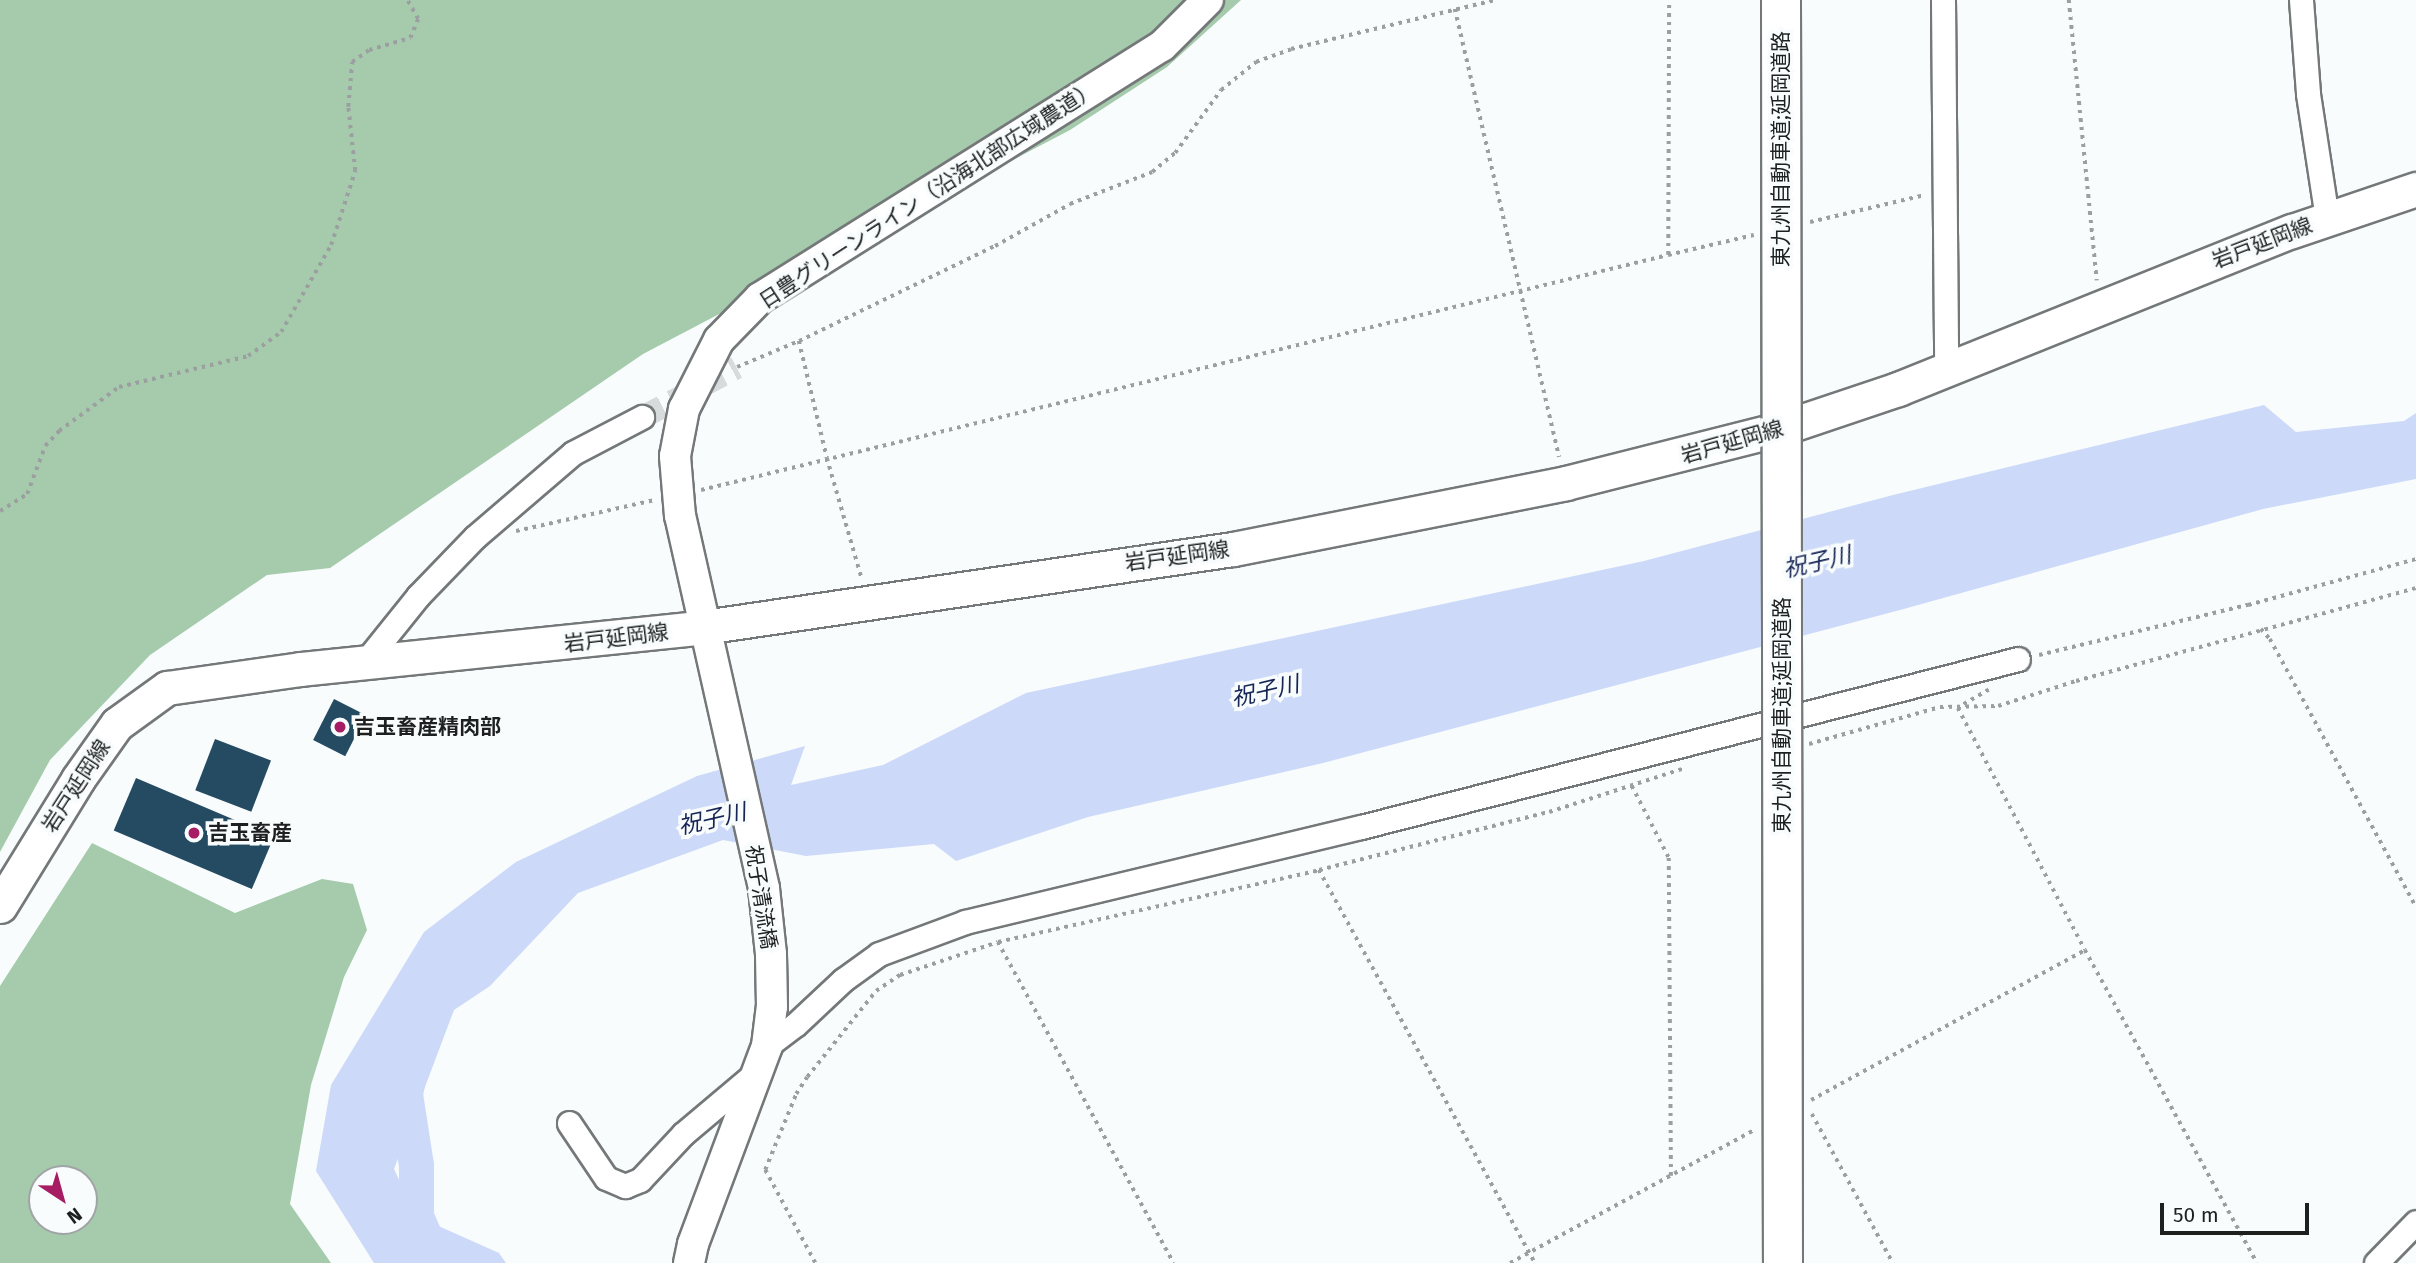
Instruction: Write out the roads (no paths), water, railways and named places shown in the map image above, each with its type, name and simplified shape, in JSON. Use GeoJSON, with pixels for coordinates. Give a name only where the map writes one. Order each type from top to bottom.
{"type":"FeatureCollection","features":[{"type":"Feature","properties":{"kind":"highway","name":"東九州自動車道;延岡道路"},"geometry":{"type":"LineString","coordinates":[[1781,0],[1783,1263]]}},
{"type":"Feature","properties":{"kind":"main road","name":"岩戸延岡線"},"geometry":{"type":"LineString","coordinates":[[0,906],[86,768],[117,724],[167,688],[365,662],[704,627],[1233,549],[1646,466],[1779,429],[1898,389],[2327,218],[2416,189]]}},
{"type":"Feature","properties":{"kind":"street","name":"日豊グリーンライン（沿海北部広域農道）"},"geometry":{"type":"LineString","coordinates":[[713,665],[680,516],[675,456],[684,409],[719,340],[761,298],[1162,46],[1208,0]]}},
{"type":"Feature","properties":{"kind":"street"},"geometry":{"type":"LineString","coordinates":[[1943,0],[1946,369]]}},
{"type":"Feature","properties":{"kind":"street"},"geometry":{"type":"LineString","coordinates":[[2301,0],[2308,94],[2327,218]]}},
{"type":"Feature","properties":{"kind":"street"},"geometry":{"type":"LineString","coordinates":[[365,662],[418,596],[482,531],[573,453],[642,416]]}},
{"type":"Feature","properties":{"kind":"street"},"geometry":{"type":"LineString","coordinates":[[569,1123],[606,1178],[625,1186],[640,1180],[683,1134],[795,1025],[843,980],[879,954],[965,922],[1361,827],[2018,659]]}},
{"type":"Feature","properties":{"kind":"street","name":"祝子清流橋"},"geometry":{"type":"LineString","coordinates":[[713,665],[764,888],[771,954],[772,1007],[763,1058]]}},
{"type":"Feature","properties":{"kind":"street"},"geometry":{"type":"LineString","coordinates":[[689,1263],[693,1244],[763,1058]]}},
{"type":"Feature","properties":{"kind":"street"},"geometry":{"type":"LineString","coordinates":[[2376,1263],[2416,1223]]}},
{"type":"Feature","properties":{"kind":"water"},"geometry":{"type":"Polygon","coordinates":[[[2264,405],[2296,432],[2404,421],[2416,413],[2416,479],[2263,509],[1900,610],[1323,763],[1088,817],[956,861],[934,844],[806,856],[723,840],[578,893],[490,986],[454,1010],[394,1169],[416,1216],[499,1253],[506,1263],[374,1263],[316,1171],[331,1085],[424,932],[516,862],[697,776],[805,746],[791,785],[883,765],[1026,693],[1644,561],[1893,495],[2264,405]]]}},
{"type":"Feature","properties":{"kind":"waterway","name":"祝子川"},"geometry":{"type":"LineString","coordinates":[[408,1078],[405,1094],[416,1165],[416,1216],[436,1263]]}},
{"type":"Feature","properties":{"kind":"tunnel"},"geometry":{"type":"LineString","coordinates":[[642,417],[737,367]]}},
{"type":"Feature","properties":{"kind":"place","name":"吉玉畜産精肉部"},"geometry":{"type":"Point","coordinates":[340,727]}},
{"type":"Feature","properties":{"kind":"place","name":"吉玉畜産"},"geometry":{"type":"Point","coordinates":[194,833]}}]}
